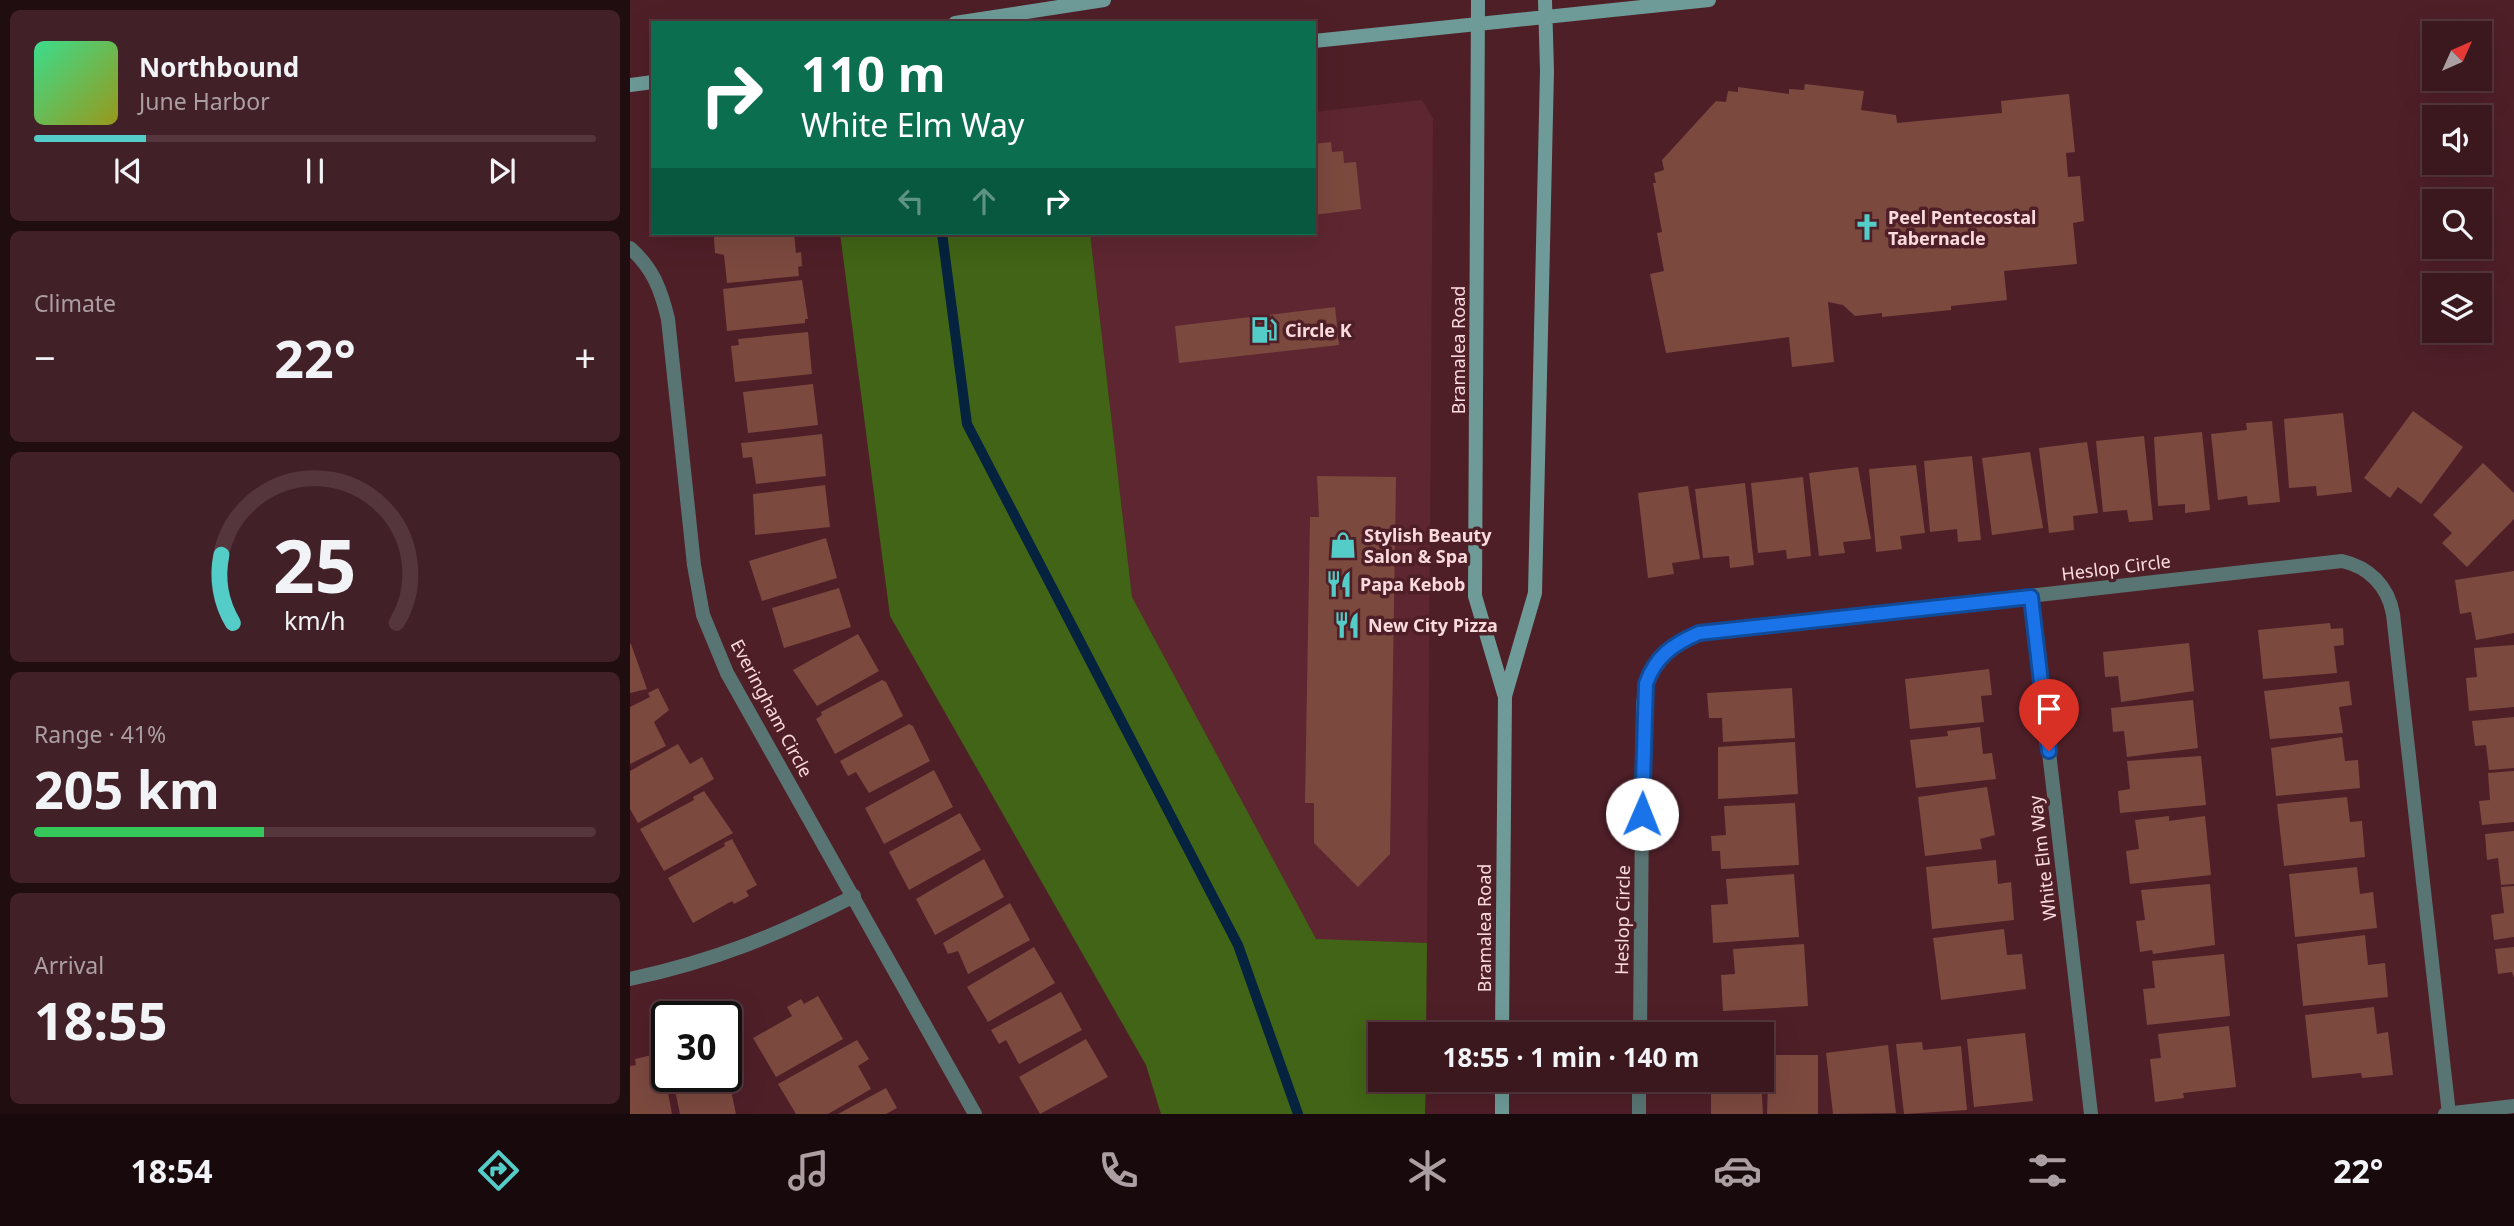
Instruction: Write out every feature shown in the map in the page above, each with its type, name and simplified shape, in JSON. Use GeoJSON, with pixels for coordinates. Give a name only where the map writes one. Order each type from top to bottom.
{"type":"FeatureCollection","features":[{"type":"Feature","properties":{"kind":"main road"},"geometry":{"type":"LineString","coordinates":[[968,21],[1104,0]]}},
{"type":"Feature","properties":{"kind":"main road","name":"Bramalea Road"},"geometry":{"type":"LineString","coordinates":[[1478,0],[1475,596],[1505,696]]}},
{"type":"Feature","properties":{"kind":"main road","name":"Bramalea Road"},"geometry":{"type":"LineString","coordinates":[[1502,1022],[1505,696],[1535,593],[1547,71],[1545,0]]}},
{"type":"Feature","properties":{"kind":"main road"},"geometry":{"type":"LineString","coordinates":[[1316,41],[1709,0]]}},
{"type":"Feature","properties":{"kind":"main road"},"geometry":{"type":"LineString","coordinates":[[630,85],[651,82]]}},
{"type":"Feature","properties":{"kind":"main road"},"geometry":{"type":"LineString","coordinates":[[1502,1092],[1502,1114]]}},
{"type":"Feature","properties":{"kind":"street","name":"Everingham Circle"},"geometry":{"type":"LineString","coordinates":[[630,248],[646,262],[660,287],[668,319],[694,565],[703,615],[727,673],[975,1114]]}},
{"type":"Feature","properties":{"kind":"street","name":"Heslop Circle"},"geometry":{"type":"LineString","coordinates":[[1640,1022],[1643,703],[1652,667],[1664,653],[1699,633],[2320,562],[2350,563],[2371,573],[2387,596],[2393,614],[2448,1114],[2514,1106]]}},
{"type":"Feature","properties":{"kind":"street","name":"White Elm Way"},"geometry":{"type":"LineString","coordinates":[[2031,597],[2091,1114]]}},
{"type":"Feature","properties":{"kind":"street"},"geometry":{"type":"LineString","coordinates":[[630,979],[715,959],[766,939],[854,896]]}},
{"type":"Feature","properties":{"kind":"street"},"geometry":{"type":"LineString","coordinates":[[1639,1092],[1639,1114]]}},
{"type":"Feature","properties":{"kind":"shaded area"},"geometry":{"type":"Polygon","coordinates":[[[1422,100],[1433,119],[1427,943],[1316,940],[1132,597],[1090,235],[1316,235],[1316,112],[1422,100]]]}},
{"type":"Feature","properties":{"kind":"green space"},"geometry":{"type":"Polygon","coordinates":[[[840,235],[1090,235],[1132,597],[1316,939],[1427,943],[1426,1022],[1368,1022],[1368,1092],[1426,1092],[1425,1114],[1161,1114],[1146,1065],[890,616],[840,235]]]}},
{"type":"Feature","properties":{"kind":"building","name":"Peel Pentecostal Tabernacle"},"geometry":{"type":"Polygon","coordinates":[[[1805,84],[1864,91],[1861,110],[1896,115],[1897,123],[2002,113],[2001,101],[2069,94],[2075,152],[2066,153],[2068,177],[2080,176],[2084,221],[2073,223],[2077,264],[2004,271],[2007,300],[1951,306],[1951,310],[1882,317],[1882,313],[1855,316],[1843,305],[1828,302],[1834,362],[1792,367],[1789,337],[1666,353],[1650,274],[1664,271],[1657,233],[1662,232],[1653,183],[1656,183],[1654,173],[1664,170],[1662,160],[1716,101],[1726,102],[1728,91],[1738,92],[1738,87],[1789,94],[1789,89],[1804,90],[1805,84]]]}},
{"type":"Feature","properties":{"kind":"building"},"geometry":{"type":"Polygon","coordinates":[[[1331,142],[1332,152],[1343,151],[1344,163],[1356,162],[1361,209],[1316,215],[1316,144],[1331,142]]]}},
{"type":"Feature","properties":{"kind":"building"},"geometry":{"type":"Polygon","coordinates":[[[716,235],[794,235],[796,253],[801,252],[802,266],[798,267],[799,276],[727,283],[724,255],[715,253],[716,235]]]}},
{"type":"Feature","properties":{"kind":"building"},"geometry":{"type":"Polygon","coordinates":[[[802,280],[808,319],[805,319],[805,323],[727,331],[723,289],[802,280]]]}},
{"type":"Feature","properties":{"kind":"building"},"geometry":{"type":"Polygon","coordinates":[[[1335,307],[1339,345],[1179,363],[1175,326],[1335,307]]]}},
{"type":"Feature","properties":{"kind":"building"},"geometry":{"type":"Polygon","coordinates":[[[808,332],[812,374],[735,382],[731,346],[739,345],[738,339],[808,332]]]}},
{"type":"Feature","properties":{"kind":"building"},"geometry":{"type":"Polygon","coordinates":[[[813,384],[818,425],[748,433],[743,392],[813,384]]]}},
{"type":"Feature","properties":{"kind":"building"},"geometry":{"type":"Polygon","coordinates":[[[2413,411],[2463,447],[2421,504],[2398,487],[2390,498],[2364,478],[2413,411]]]}},
{"type":"Feature","properties":{"kind":"building"},"geometry":{"type":"Polygon","coordinates":[[[2343,413],[2352,492],[2317,496],[2316,486],[2289,488],[2284,419],[2343,413]]]}},
{"type":"Feature","properties":{"kind":"building"},"geometry":{"type":"Polygon","coordinates":[[[2272,421],[2280,502],[2248,505],[2247,496],[2218,500],[2211,434],[2247,430],[2246,423],[2272,421]]]}},
{"type":"Feature","properties":{"kind":"building"},"geometry":{"type":"Polygon","coordinates":[[[2202,432],[2210,510],[2185,513],[2185,504],[2158,506],[2154,437],[2202,432]]]}},
{"type":"Feature","properties":{"kind":"building"},"geometry":{"type":"Polygon","coordinates":[[[822,434],[826,476],[756,484],[752,457],[743,458],[741,443],[822,434]]]}},
{"type":"Feature","properties":{"kind":"building"},"geometry":{"type":"Polygon","coordinates":[[[2144,436],[2153,520],[2129,522],[2127,510],[2103,512],[2096,441],[2144,436]]]}},
{"type":"Feature","properties":{"kind":"building"},"geometry":{"type":"Polygon","coordinates":[[[2087,442],[2098,513],[2073,516],[2074,530],[2049,533],[2039,448],[2087,442]]]}},
{"type":"Feature","properties":{"kind":"building"},"geometry":{"type":"Polygon","coordinates":[[[2030,452],[2043,528],[1992,535],[1982,458],[2030,452]]]}},
{"type":"Feature","properties":{"kind":"building"},"geometry":{"type":"Polygon","coordinates":[[[1972,456],[1981,540],[1958,542],[1957,529],[1930,532],[1924,461],[1972,456]]]}},
{"type":"Feature","properties":{"kind":"building"},"geometry":{"type":"Polygon","coordinates":[[[2483,463],[2514,493],[2514,519],[2467,567],[2442,543],[2452,533],[2433,515],[2483,463]]]}},
{"type":"Feature","properties":{"kind":"building"},"geometry":{"type":"Polygon","coordinates":[[[1916,465],[1925,533],[1900,536],[1902,549],[1876,552],[1869,469],[1916,465]]]}},
{"type":"Feature","properties":{"kind":"building"},"geometry":{"type":"Polygon","coordinates":[[[1858,467],[1871,539],[1843,542],[1845,553],[1819,556],[1809,473],[1858,467]]]}},
{"type":"Feature","properties":{"kind":"building"},"geometry":{"type":"Polygon","coordinates":[[[1317,476],[1396,477],[1390,854],[1358,887],[1314,843],[1314,803],[1305,803],[1310,517],[1319,517],[1317,476]]]}},
{"type":"Feature","properties":{"kind":"building"},"geometry":{"type":"Polygon","coordinates":[[[1803,477],[1811,556],[1787,559],[1786,550],[1758,553],[1751,483],[1803,477]]]}},
{"type":"Feature","properties":{"kind":"building"},"geometry":{"type":"Polygon","coordinates":[[[1745,483],[1754,565],[1730,568],[1729,556],[1703,558],[1695,489],[1745,483]]]}},
{"type":"Feature","properties":{"kind":"building"},"geometry":{"type":"Polygon","coordinates":[[[825,485],[830,527],[755,535],[753,494],[825,485]]]}},
{"type":"Feature","properties":{"kind":"building"},"geometry":{"type":"Polygon","coordinates":[[[1688,486],[1700,559],[1672,563],[1674,574],[1648,578],[1638,493],[1688,486]]]}},
{"type":"Feature","properties":{"kind":"building"},"geometry":{"type":"Polygon","coordinates":[[[826,538],[837,578],[762,601],[749,561],[826,538]]]}},
{"type":"Feature","properties":{"kind":"building"},"geometry":{"type":"Polygon","coordinates":[[[2514,571],[2514,633],[2476,640],[2471,612],[2460,614],[2455,580],[2514,571]]]}},
{"type":"Feature","properties":{"kind":"building"},"geometry":{"type":"Polygon","coordinates":[[[839,588],[851,627],[784,648],[772,608],[839,588]]]}},
{"type":"Feature","properties":{"kind":"building"},"geometry":{"type":"Polygon","coordinates":[[[2330,623],[2331,629],[2343,628],[2344,645],[2334,646],[2337,673],[2263,679],[2258,630],[2330,623]]]}},
{"type":"Feature","properties":{"kind":"building"},"geometry":{"type":"Polygon","coordinates":[[[858,634],[879,671],[817,706],[793,670],[858,634]]]}},
{"type":"Feature","properties":{"kind":"building"},"geometry":{"type":"Polygon","coordinates":[[[2189,643],[2194,691],[2121,702],[2118,676],[2105,677],[2103,652],[2189,643]]]}},
{"type":"Feature","properties":{"kind":"building"},"geometry":{"type":"Polygon","coordinates":[[[630,644],[647,689],[630,693],[630,644]]]}},
{"type":"Feature","properties":{"kind":"building"},"geometry":{"type":"Polygon","coordinates":[[[2514,645],[2514,707],[2469,711],[2466,678],[2477,677],[2474,648],[2514,645]]]}},
{"type":"Feature","properties":{"kind":"building"},"geometry":{"type":"Polygon","coordinates":[[[1989,669],[1992,695],[1981,696],[1984,722],[1910,729],[1905,679],[1989,669]]]}},
{"type":"Feature","properties":{"kind":"building"},"geometry":{"type":"Polygon","coordinates":[[[882,680],[886,682],[903,716],[835,754],[816,719],[822,715],[821,712],[882,680]]]}},
{"type":"Feature","properties":{"kind":"building"},"geometry":{"type":"Polygon","coordinates":[[[2349,681],[2352,705],[2339,707],[2343,733],[2270,739],[2264,691],[2349,681]]]}},
{"type":"Feature","properties":{"kind":"building"},"geometry":{"type":"Polygon","coordinates":[[[658,688],[669,710],[654,722],[666,746],[630,764],[630,707],[650,697],[648,693],[658,688]]]}},
{"type":"Feature","properties":{"kind":"building"},"geometry":{"type":"Polygon","coordinates":[[[1792,688],[1795,738],[1723,742],[1722,718],[1709,718],[1707,693],[1792,688]]]}},
{"type":"Feature","properties":{"kind":"building"},"geometry":{"type":"Polygon","coordinates":[[[2193,700],[2198,748],[2127,757],[2124,731],[2113,732],[2111,708],[2193,700]]]}},
{"type":"Feature","properties":{"kind":"building"},"geometry":{"type":"Polygon","coordinates":[[[2514,717],[2514,768],[2489,770],[2486,745],[2475,746],[2472,721],[2514,717]]]}},
{"type":"Feature","properties":{"kind":"building"},"geometry":{"type":"Polygon","coordinates":[[[909,724],[913,726],[930,761],[869,793],[856,772],[848,776],[840,761],[909,724]]]}},
{"type":"Feature","properties":{"kind":"building"},"geometry":{"type":"Polygon","coordinates":[[[1980,727],[1983,754],[1992,753],[1996,779],[1916,788],[1910,740],[1948,736],[1947,731],[1980,727]]]}},
{"type":"Feature","properties":{"kind":"building"},"geometry":{"type":"Polygon","coordinates":[[[2342,737],[2345,761],[2358,760],[2360,788],[2276,796],[2271,748],[2342,737]]]}},
{"type":"Feature","properties":{"kind":"building"},"geometry":{"type":"Polygon","coordinates":[[[1795,742],[1798,794],[1718,799],[1718,747],[1795,742]]]}},
{"type":"Feature","properties":{"kind":"building"},"geometry":{"type":"Polygon","coordinates":[[[678,744],[690,764],[702,757],[714,779],[638,823],[630,809],[630,771],[678,744]]]}},
{"type":"Feature","properties":{"kind":"building"},"geometry":{"type":"Polygon","coordinates":[[[2201,756],[2206,805],[2120,813],[2118,791],[2130,789],[2127,761],[2201,756]]]}},
{"type":"Feature","properties":{"kind":"building"},"geometry":{"type":"Polygon","coordinates":[[[934,770],[953,807],[884,844],[865,808],[934,770]]]}},
{"type":"Feature","properties":{"kind":"building"},"geometry":{"type":"Polygon","coordinates":[[[2514,771],[2514,822],[2482,825],[2479,801],[2490,800],[2488,773],[2514,771]]]}},
{"type":"Feature","properties":{"kind":"building"},"geometry":{"type":"Polygon","coordinates":[[[1987,787],[1995,835],[1980,839],[1982,849],[1925,856],[1918,797],[1987,787]]]}},
{"type":"Feature","properties":{"kind":"building"},"geometry":{"type":"Polygon","coordinates":[[[704,791],[733,833],[664,871],[640,829],[694,800],[693,797],[704,791]]]}},
{"type":"Feature","properties":{"kind":"building"},"geometry":{"type":"Polygon","coordinates":[[[2347,797],[2350,822],[2362,821],[2365,857],[2284,866],[2277,804],[2347,797]]]}},
{"type":"Feature","properties":{"kind":"building"},"geometry":{"type":"Polygon","coordinates":[[[1795,803],[1799,865],[1721,869],[1720,851],[1712,851],[1711,836],[1726,835],[1724,806],[1795,803]]]}},
{"type":"Feature","properties":{"kind":"building"},"geometry":{"type":"Polygon","coordinates":[[[960,813],[981,850],[909,890],[889,852],[960,813]]]}},
{"type":"Feature","properties":{"kind":"building"},"geometry":{"type":"Polygon","coordinates":[[[2169,816],[2169,821],[2205,816],[2211,875],[2130,884],[2126,851],[2139,849],[2135,820],[2169,816]]]}},
{"type":"Feature","properties":{"kind":"building"},"geometry":{"type":"Polygon","coordinates":[[[2514,831],[2514,884],[2501,885],[2498,858],[2487,860],[2485,834],[2514,831]]]}},
{"type":"Feature","properties":{"kind":"building"},"geometry":{"type":"Polygon","coordinates":[[[732,839],[757,885],[746,891],[749,896],[734,904],[732,901],[693,923],[668,878],[725,846],[724,843],[732,839]]]}},
{"type":"Feature","properties":{"kind":"building"},"geometry":{"type":"Polygon","coordinates":[[[984,859],[1004,897],[935,935],[916,899],[984,859]]]}},
{"type":"Feature","properties":{"kind":"building"},"geometry":{"type":"Polygon","coordinates":[[[1996,860],[1998,884],[2011,882],[2014,920],[1932,929],[1926,867],[1996,860]]]}},
{"type":"Feature","properties":{"kind":"building"},"geometry":{"type":"Polygon","coordinates":[[[2357,867],[2360,894],[2373,892],[2377,928],[2295,937],[2289,874],[2357,867]]]}},
{"type":"Feature","properties":{"kind":"building"},"geometry":{"type":"Polygon","coordinates":[[[1794,874],[1799,937],[1713,943],[1711,905],[1728,904],[1726,879],[1794,874]]]}},
{"type":"Feature","properties":{"kind":"building"},"geometry":{"type":"Polygon","coordinates":[[[2210,884],[2215,945],[2153,954],[2152,950],[2140,952],[2136,921],[2145,920],[2141,890],[2210,884]]]}},
{"type":"Feature","properties":{"kind":"building"},"geometry":{"type":"Polygon","coordinates":[[[2514,886],[2514,937],[2494,940],[2491,915],[2504,913],[2501,887],[2514,886]]]}},
{"type":"Feature","properties":{"kind":"building"},"geometry":{"type":"Polygon","coordinates":[[[1010,903],[1030,940],[968,974],[958,951],[948,954],[943,943],[1010,903]]]}},
{"type":"Feature","properties":{"kind":"building"},"geometry":{"type":"Polygon","coordinates":[[[2004,929],[2007,955],[2022,954],[2026,989],[1941,1000],[1933,938],[2004,929]]]}},
{"type":"Feature","properties":{"kind":"building"},"geometry":{"type":"Polygon","coordinates":[[[2365,935],[2368,965],[2385,963],[2388,997],[2303,1006],[2297,944],[2365,935]]]}},
{"type":"Feature","properties":{"kind":"building"},"geometry":{"type":"Polygon","coordinates":[[[1804,944],[1808,1006],[1723,1011],[1721,975],[1735,974],[1733,949],[1804,944]]]}},
{"type":"Feature","properties":{"kind":"building"},"geometry":{"type":"Polygon","coordinates":[[[1034,947],[1055,983],[988,1022],[967,987],[1034,947]]]}},
{"type":"Feature","properties":{"kind":"building"},"geometry":{"type":"Polygon","coordinates":[[[2514,947],[2514,978],[2512,972],[2498,974],[2495,949],[2514,947]]]}},
{"type":"Feature","properties":{"kind":"building"},"geometry":{"type":"Polygon","coordinates":[[[2224,954],[2230,1016],[2147,1025],[2143,989],[2155,988],[2152,961],[2224,954]]]}},
{"type":"Feature","properties":{"kind":"building"},"geometry":{"type":"Polygon","coordinates":[[[1061,992],[1082,1030],[1019,1064],[1006,1040],[999,1044],[991,1030],[1061,992]]]}},
{"type":"Feature","properties":{"kind":"building"},"geometry":{"type":"Polygon","coordinates":[[[818,996],[843,1039],[776,1077],[753,1038],[792,1016],[787,1007],[801,999],[804,1004],[818,996]]]}},
{"type":"Feature","properties":{"kind":"building"},"geometry":{"type":"Polygon","coordinates":[[[2374,1007],[2377,1034],[2388,1032],[2393,1075],[2362,1078],[2361,1073],[2312,1078],[2305,1015],[2374,1007]]]}},
{"type":"Feature","properties":{"kind":"building"},"geometry":{"type":"Polygon","coordinates":[[[2229,1026],[2236,1087],[2183,1093],[2184,1098],[2155,1102],[2150,1059],[2161,1058],[2158,1034],[2229,1026]]]}},
{"type":"Feature","properties":{"kind":"building"},"geometry":{"type":"Polygon","coordinates":[[[2025,1033],[2033,1101],[1974,1107],[1967,1039],[2025,1033]]]}},
{"type":"Feature","properties":{"kind":"building"},"geometry":{"type":"Polygon","coordinates":[[[1086,1039],[1108,1077],[1040,1114],[1019,1077],[1086,1039]]]}},
{"type":"Feature","properties":{"kind":"building"},"geometry":{"type":"Polygon","coordinates":[[[857,1040],[869,1059],[858,1066],[871,1089],[828,1114],[796,1114],[778,1084],[857,1040]]]}},
{"type":"Feature","properties":{"kind":"building"},"geometry":{"type":"Polygon","coordinates":[[[1922,1042],[1923,1050],[1961,1046],[1967,1110],[1904,1114],[1896,1044],[1922,1042]]]}},
{"type":"Feature","properties":{"kind":"building"},"geometry":{"type":"Polygon","coordinates":[[[1888,1045],[1896,1113],[1833,1114],[1826,1053],[1888,1045]]]}},
{"type":"Feature","properties":{"kind":"building"},"geometry":{"type":"Polygon","coordinates":[[[651,1055],[651,1092],[668,1092],[672,1114],[630,1114],[630,1066],[636,1065],[635,1059],[651,1055]]]}},
{"type":"Feature","properties":{"kind":"building"},"geometry":{"type":"Polygon","coordinates":[[[1774,1055],[1818,1055],[1818,1114],[1767,1114],[1768,1092],[1774,1092],[1774,1055]]]}},
{"type":"Feature","properties":{"kind":"building"},"geometry":{"type":"Polygon","coordinates":[[[886,1088],[897,1108],[886,1114],[838,1114],[886,1088]]]}},
{"type":"Feature","properties":{"kind":"building"},"geometry":{"type":"Polygon","coordinates":[[[675,1092],[731,1092],[736,1114],[680,1114],[675,1092]]]}},
{"type":"Feature","properties":{"kind":"building"},"geometry":{"type":"Polygon","coordinates":[[[1711,1092],[1762,1092],[1763,1114],[1711,1114],[1711,1092]]]}},
{"type":"Feature","properties":{"kind":"waterway"},"geometry":{"type":"LineString","coordinates":[[942,235],[967,424],[1238,945],[1298,1114]]}},
{"type":"Feature","properties":{"kind":"place","name":"Peel Pentecostal Tabernacle"},"geometry":{"type":"Point","coordinates":[1867,227]}},
{"type":"Feature","properties":{"kind":"place","name":"Circle K"},"geometry":{"type":"Point","coordinates":[1264,330]}},
{"type":"Feature","properties":{"kind":"place","name":"Stylish Beauty Salon & Spa"},"geometry":{"type":"Point","coordinates":[1343,545]}},
{"type":"Feature","properties":{"kind":"place","name":"Papa Kebob"},"geometry":{"type":"Point","coordinates":[1339,584]}},
{"type":"Feature","properties":{"kind":"place","name":"New City Pizza"},"geometry":{"type":"Point","coordinates":[1347,625]}},
{"type":"Feature","properties":{"kind":"route"},"geometry":{"type":"LineString","coordinates":[[1642,814],[1643,703],[1646,684],[1652,667],[1664,653],[1680,641],[1699,633],[2031,597],[2049,751]]}}]}
